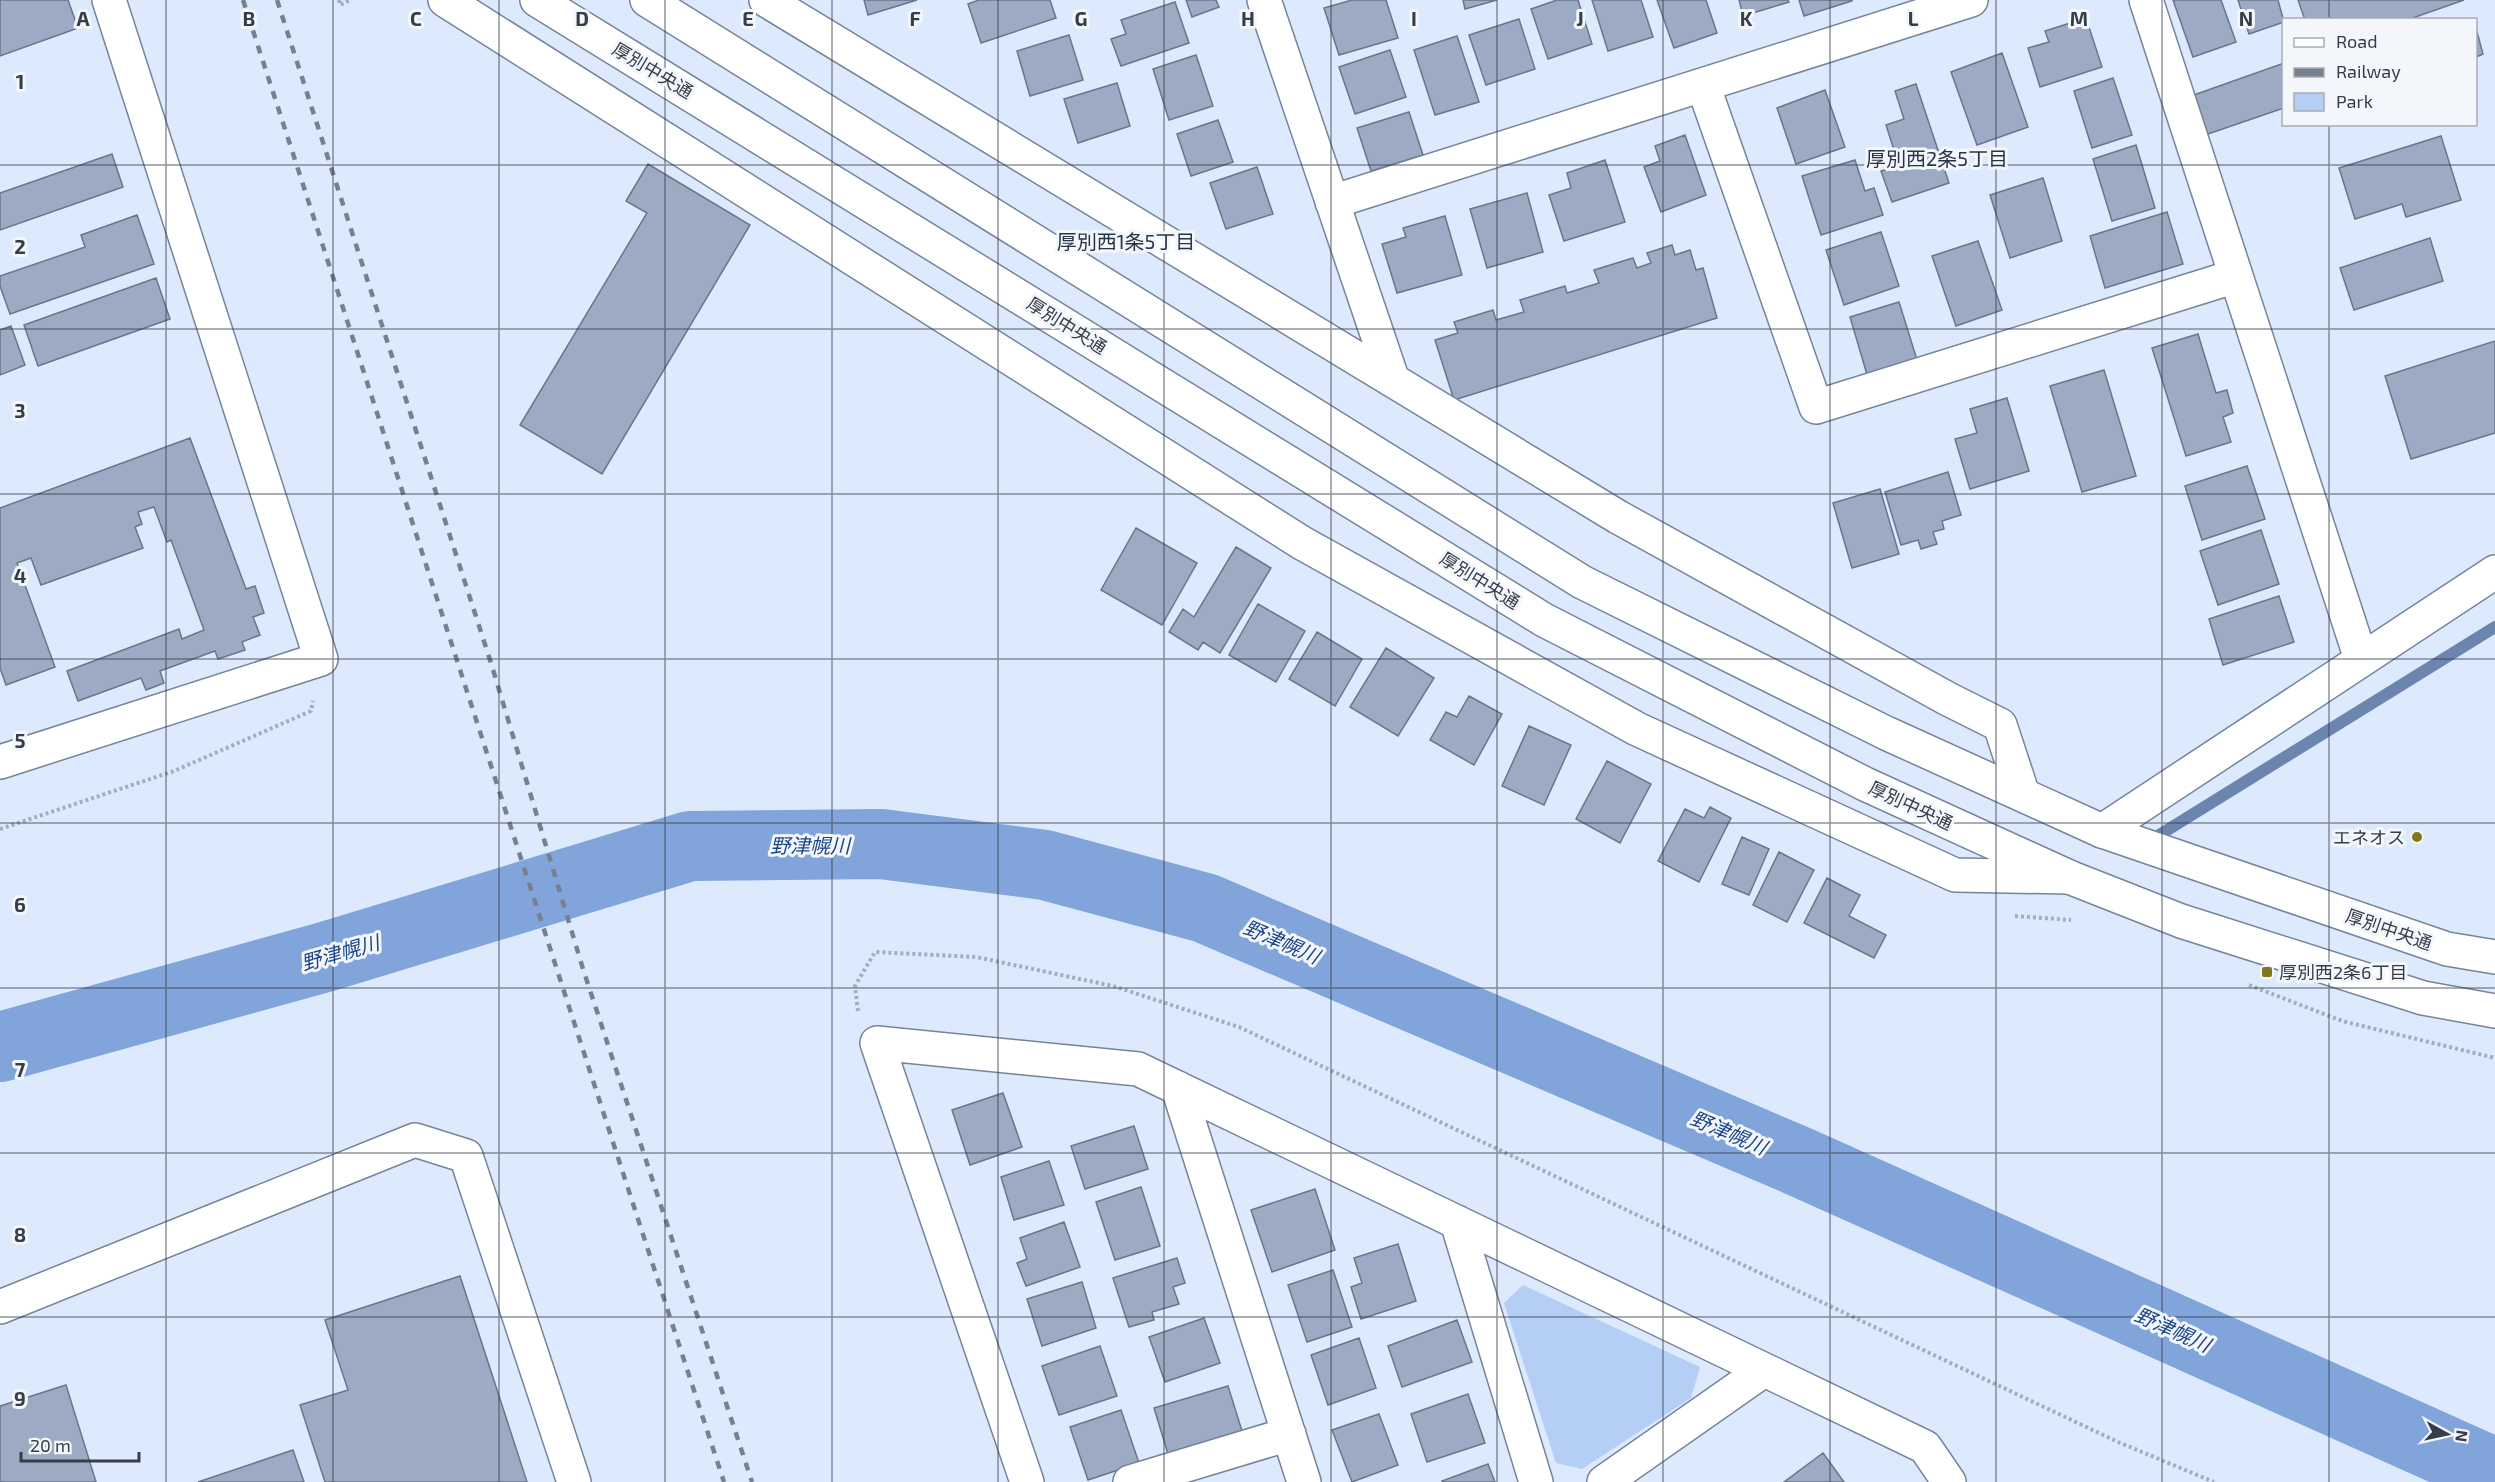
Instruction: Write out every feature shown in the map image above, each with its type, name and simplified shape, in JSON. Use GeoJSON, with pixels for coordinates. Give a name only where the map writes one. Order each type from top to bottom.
{"type":"FeatureCollection","features":[{"type":"Feature","properties":{"kind":"street"},"geometry":{"type":"LineString","coordinates":[[0,762],[321,659],[108,0]]}},
{"type":"Feature","properties":{"kind":"street"},"geometry":{"type":"LineString","coordinates":[[445,0],[1302,543],[1637,729],[1955,875],[2069,877]]}},
{"type":"Feature","properties":{"kind":"street","name":"厚別中央通"},"geometry":{"type":"LineString","coordinates":[[537,0],[1544,620],[1865,784],[2069,877],[2181,921],[2412,995],[2495,1011]]}},
{"type":"Feature","properties":{"kind":"street","name":"厚別中央通"},"geometry":{"type":"LineString","coordinates":[[647,0],[1582,582],[1886,733],[2102,831],[2446,949],[2495,957]]}},
{"type":"Feature","properties":{"kind":"street"},"geometry":{"type":"LineString","coordinates":[[766,0],[1618,517],[1948,699],[2000,725],[2023,795]]}},
{"type":"Feature","properties":{"kind":"street"},"geometry":{"type":"LineString","coordinates":[[1264,0],[1392,378]]}},
{"type":"Feature","properties":{"kind":"street"},"geometry":{"type":"LineString","coordinates":[[1332,202],[1971,0]]}},
{"type":"Feature","properties":{"kind":"street"},"geometry":{"type":"LineString","coordinates":[[2146,0],[2361,659]]}},
{"type":"Feature","properties":{"kind":"street"},"geometry":{"type":"LineString","coordinates":[[1703,85],[1816,407],[2236,276]]}},
{"type":"Feature","properties":{"kind":"street"},"geometry":{"type":"LineString","coordinates":[[2102,831],[2495,572]]}},
{"type":"Feature","properties":{"kind":"street"},"geometry":{"type":"LineString","coordinates":[[1027,1482],[877,1043],[1138,1069],[1925,1447],[1948,1482]]}},
{"type":"Feature","properties":{"kind":"street"},"geometry":{"type":"LineString","coordinates":[[1178,1088],[1304,1482]]}},
{"type":"Feature","properties":{"kind":"street"},"geometry":{"type":"LineString","coordinates":[[0,1307],[415,1140],[466,1156],[574,1482]]}},
{"type":"Feature","properties":{"kind":"street"},"geometry":{"type":"LineString","coordinates":[[1457,1222],[1536,1482]]}},
{"type":"Feature","properties":{"kind":"street"},"geometry":{"type":"LineString","coordinates":[[1604,1482],[1764,1370]]}},
{"type":"Feature","properties":{"kind":"street"},"geometry":{"type":"LineString","coordinates":[[1130,1482],[1289,1434]]}},
{"type":"Feature","properties":{"kind":"path"},"geometry":{"type":"LineString","coordinates":[[339,0],[340,5],[350,0]]}},
{"type":"Feature","properties":{"kind":"path"},"geometry":{"type":"LineString","coordinates":[[0,830],[174,771],[311,711],[321,659]]}},
{"type":"Feature","properties":{"kind":"path"},"geometry":{"type":"LineString","coordinates":[[877,1043],[858,1014],[855,986],[876,952],[976,957],[1113,986],[1239,1027],[2118,1442],[2214,1482]]}},
{"type":"Feature","properties":{"kind":"green space"},"geometry":{"type":"Polygon","coordinates":[[[1523,1285],[1700,1367],[1691,1398],[1582,1469],[1556,1463],[1504,1303],[1523,1285]]]}},
{"type":"Feature","properties":{"kind":"building"},"geometry":{"type":"Polygon","coordinates":[[[0,0],[68,0],[78,28],[0,56],[0,0]]]}},
{"type":"Feature","properties":{"kind":"building"},"geometry":{"type":"Polygon","coordinates":[[[864,0],[917,0],[868,15],[864,0]]]}},
{"type":"Feature","properties":{"kind":"building"},"geometry":{"type":"Polygon","coordinates":[[[979,0],[1050,0],[1056,18],[981,43],[968,4],[979,0]]]}},
{"type":"Feature","properties":{"kind":"building"},"geometry":{"type":"Polygon","coordinates":[[[1186,0],[1216,0],[1219,7],[1192,17],[1186,0]]]}},
{"type":"Feature","properties":{"kind":"building"},"geometry":{"type":"Polygon","coordinates":[[[1352,0],[1386,0],[1398,38],[1339,55],[1324,8],[1352,0]]]}},
{"type":"Feature","properties":{"kind":"building"},"geometry":{"type":"Polygon","coordinates":[[[1463,0],[1497,0],[1465,9],[1463,0]]]}},
{"type":"Feature","properties":{"kind":"building"},"geometry":{"type":"Polygon","coordinates":[[[1557,0],[1578,0],[1592,44],[1548,59],[1531,9],[1557,0]]]}},
{"type":"Feature","properties":{"kind":"building"},"geometry":{"type":"Polygon","coordinates":[[[1592,0],[1641,0],[1653,37],[1608,51],[1592,0]]]}},
{"type":"Feature","properties":{"kind":"building"},"geometry":{"type":"Polygon","coordinates":[[[1657,0],[1706,0],[1717,33],[1674,48],[1657,0]]]}},
{"type":"Feature","properties":{"kind":"building"},"geometry":{"type":"Polygon","coordinates":[[[1739,0],[1788,0],[1789,2],[1743,16],[1739,0]]]}},
{"type":"Feature","properties":{"kind":"building"},"geometry":{"type":"Polygon","coordinates":[[[1799,0],[1852,0],[1852,1],[1804,16],[1799,0]]]}},
{"type":"Feature","properties":{"kind":"building"},"geometry":{"type":"Polygon","coordinates":[[[2173,0],[2221,0],[2236,42],[2193,57],[2173,0]]]}},
{"type":"Feature","properties":{"kind":"building"},"geometry":{"type":"Polygon","coordinates":[[[2238,0],[2278,0],[2282,23],[2249,34],[2238,0]]]}},
{"type":"Feature","properties":{"kind":"building"},"geometry":{"type":"Polygon","coordinates":[[[2298,0],[2464,0],[2413,18],[2304,18],[2298,0]]]}},
{"type":"Feature","properties":{"kind":"building"},"geometry":{"type":"Polygon","coordinates":[[[1175,2],[1189,43],[1121,66],[1111,39],[1126,34],[1121,20],[1175,2]]]}},
{"type":"Feature","properties":{"kind":"building"},"geometry":{"type":"Polygon","coordinates":[[[2086,18],[2102,67],[2040,87],[2028,48],[2049,42],[2045,31],[2086,18]]]}},
{"type":"Feature","properties":{"kind":"building"},"geometry":{"type":"Polygon","coordinates":[[[1519,19],[1535,69],[1486,85],[1469,35],[1519,19]]]}},
{"type":"Feature","properties":{"kind":"building"},"geometry":{"type":"Polygon","coordinates":[[[2477,32],[2483,54],[2477,57],[2477,32]]]}},
{"type":"Feature","properties":{"kind":"building"},"geometry":{"type":"Polygon","coordinates":[[[1069,35],[1083,80],[1030,96],[1017,51],[1069,35]]]}},
{"type":"Feature","properties":{"kind":"building"},"geometry":{"type":"Polygon","coordinates":[[[1457,36],[1479,102],[1435,115],[1414,50],[1457,36]]]}},
{"type":"Feature","properties":{"kind":"building"},"geometry":{"type":"Polygon","coordinates":[[[1390,50],[1406,97],[1355,114],[1339,67],[1390,50]]]}},
{"type":"Feature","properties":{"kind":"building"},"geometry":{"type":"Polygon","coordinates":[[[2002,53],[2028,127],[1977,145],[1951,72],[2002,53]]]}},
{"type":"Feature","properties":{"kind":"building"},"geometry":{"type":"Polygon","coordinates":[[[1196,55],[1213,106],[1169,120],[1153,69],[1196,55]]]}},
{"type":"Feature","properties":{"kind":"building"},"geometry":{"type":"Polygon","coordinates":[[[2282,64],[2282,109],[2205,135],[2191,96],[2282,64]]]}},
{"type":"Feature","properties":{"kind":"building"},"geometry":{"type":"Polygon","coordinates":[[[2113,78],[2132,135],[2092,148],[2074,91],[2113,78]]]}},
{"type":"Feature","properties":{"kind":"building"},"geometry":{"type":"Polygon","coordinates":[[[1117,83],[1130,126],[1078,143],[1064,99],[1117,83]]]}},
{"type":"Feature","properties":{"kind":"building"},"geometry":{"type":"Polygon","coordinates":[[[1916,84],[1949,183],[1892,202],[1881,171],[1899,166],[1886,125],[1904,119],[1895,91],[1916,84]]]}},
{"type":"Feature","properties":{"kind":"building"},"geometry":{"type":"Polygon","coordinates":[[[1825,90],[1845,147],[1796,164],[1777,108],[1825,90]]]}},
{"type":"Feature","properties":{"kind":"building"},"geometry":{"type":"Polygon","coordinates":[[[1409,112],[1423,155],[1371,171],[1357,128],[1409,112]]]}},
{"type":"Feature","properties":{"kind":"building"},"geometry":{"type":"Polygon","coordinates":[[[1218,120],[1233,162],[1191,176],[1177,134],[1218,120]]]}},
{"type":"Feature","properties":{"kind":"building"},"geometry":{"type":"Polygon","coordinates":[[[1685,135],[1706,195],[1661,212],[1644,167],[1660,161],[1655,146],[1685,135]]]}},
{"type":"Feature","properties":{"kind":"building"},"geometry":{"type":"Polygon","coordinates":[[[2441,136],[2461,200],[2406,217],[2402,204],[2355,219],[2339,168],[2441,136]]]}},
{"type":"Feature","properties":{"kind":"building"},"geometry":{"type":"Polygon","coordinates":[[[2136,145],[2155,208],[2112,221],[2093,159],[2136,145]]]}},
{"type":"Feature","properties":{"kind":"building"},"geometry":{"type":"Polygon","coordinates":[[[112,154],[123,187],[0,230],[0,193],[112,154]]]}},
{"type":"Feature","properties":{"kind":"building"},"geometry":{"type":"Polygon","coordinates":[[[1605,160],[1625,222],[1564,241],[1549,195],[1571,188],[1567,173],[1605,160]]]}},
{"type":"Feature","properties":{"kind":"building"},"geometry":{"type":"Polygon","coordinates":[[[1855,160],[1865,191],[1874,188],[1883,215],[1821,235],[1802,176],[1855,160]]]}},
{"type":"Feature","properties":{"kind":"building"},"geometry":{"type":"Polygon","coordinates":[[[648,164],[750,225],[602,474],[520,425],[647,213],[626,201],[648,164]]]}},
{"type":"Feature","properties":{"kind":"building"},"geometry":{"type":"Polygon","coordinates":[[[1257,167],[1273,214],[1226,229],[1210,183],[1257,167]]]}},
{"type":"Feature","properties":{"kind":"building"},"geometry":{"type":"Polygon","coordinates":[[[2043,178],[2062,241],[2010,258],[1990,195],[2043,178]]]}},
{"type":"Feature","properties":{"kind":"building"},"geometry":{"type":"Polygon","coordinates":[[[1527,193],[1543,252],[1487,268],[1470,209],[1527,193]]]}},
{"type":"Feature","properties":{"kind":"building"},"geometry":{"type":"Polygon","coordinates":[[[2167,212],[2183,264],[2105,288],[2090,236],[2167,212]]]}},
{"type":"Feature","properties":{"kind":"building"},"geometry":{"type":"Polygon","coordinates":[[[137,215],[154,264],[10,314],[0,286],[0,276],[85,247],[81,235],[137,215]]]}},
{"type":"Feature","properties":{"kind":"building"},"geometry":{"type":"Polygon","coordinates":[[[1445,216],[1462,275],[1397,293],[1382,244],[1406,237],[1403,228],[1445,216]]]}},
{"type":"Feature","properties":{"kind":"building"},"geometry":{"type":"Polygon","coordinates":[[[1881,232],[1899,286],[1844,305],[1826,250],[1881,232]]]}},
{"type":"Feature","properties":{"kind":"building"},"geometry":{"type":"Polygon","coordinates":[[[2430,238],[2443,281],[2354,310],[2340,268],[2430,238]]]}},
{"type":"Feature","properties":{"kind":"building"},"geometry":{"type":"Polygon","coordinates":[[[1978,241],[2002,310],[1956,326],[1932,256],[1978,241]]]}},
{"type":"Feature","properties":{"kind":"building"},"geometry":{"type":"Polygon","coordinates":[[[1672,245],[1675,255],[1690,250],[1696,270],[1703,268],[1717,318],[1454,400],[1435,340],[1458,333],[1454,322],[1493,310],[1496,320],[1524,312],[1520,300],[1565,286],[1567,293],[1599,283],[1594,270],[1633,258],[1637,268],[1651,263],[1647,253],[1672,245]]]}},
{"type":"Feature","properties":{"kind":"building"},"geometry":{"type":"Polygon","coordinates":[[[156,278],[170,319],[38,366],[24,325],[156,278]]]}},
{"type":"Feature","properties":{"kind":"building"},"geometry":{"type":"Polygon","coordinates":[[[1899,302],[1918,363],[1868,378],[1850,317],[1899,302]]]}},
{"type":"Feature","properties":{"kind":"building"},"geometry":{"type":"Polygon","coordinates":[[[11,326],[25,365],[0,375],[0,330],[11,326]]]}},
{"type":"Feature","properties":{"kind":"building"},"geometry":{"type":"Polygon","coordinates":[[[2198,334],[2216,393],[2227,390],[2233,413],[2223,417],[2231,442],[2186,456],[2152,348],[2198,334]]]}},
{"type":"Feature","properties":{"kind":"building"},"geometry":{"type":"Polygon","coordinates":[[[2495,341],[2495,433],[2411,459],[2385,376],[2495,341]]]}},
{"type":"Feature","properties":{"kind":"building"},"geometry":{"type":"Polygon","coordinates":[[[2104,370],[2136,476],[2082,492],[2050,386],[2104,370]]]}},
{"type":"Feature","properties":{"kind":"building"},"geometry":{"type":"Polygon","coordinates":[[[2007,398],[2029,471],[1970,489],[1955,439],[1977,433],[1970,409],[2007,398]]]}},
{"type":"Feature","properties":{"kind":"building"},"geometry":{"type":"Polygon","coordinates":[[[190,438],[246,589],[255,586],[264,613],[253,617],[260,635],[242,642],[245,650],[218,659],[215,651],[160,671],[164,683],[146,690],[141,678],[78,701],[67,671],[179,629],[182,639],[204,630],[171,540],[167,542],[154,507],[138,512],[142,524],[135,527],[143,548],[41,585],[31,558],[17,563],[55,667],[6,685],[0,668],[0,508],[190,438]]]}},
{"type":"Feature","properties":{"kind":"building"},"geometry":{"type":"Polygon","coordinates":[[[2247,466],[2265,519],[2202,540],[2185,486],[2247,466]]]}},
{"type":"Feature","properties":{"kind":"building"},"geometry":{"type":"Polygon","coordinates":[[[1948,472],[1961,515],[1942,521],[1944,529],[1933,532],[1937,544],[1921,549],[1918,540],[1901,545],[1885,492],[1948,472]]]}},
{"type":"Feature","properties":{"kind":"building"},"geometry":{"type":"Polygon","coordinates":[[[1880,489],[1899,554],[1852,568],[1833,503],[1880,489]]]}},
{"type":"Feature","properties":{"kind":"building"},"geometry":{"type":"Polygon","coordinates":[[[1136,528],[1197,563],[1162,625],[1101,590],[1136,528]]]}},
{"type":"Feature","properties":{"kind":"building"},"geometry":{"type":"Polygon","coordinates":[[[2261,530],[2279,584],[2218,605],[2200,551],[2261,530]]]}},
{"type":"Feature","properties":{"kind":"building"},"geometry":{"type":"Polygon","coordinates":[[[1236,547],[1271,568],[1220,653],[1203,642],[1198,650],[1169,632],[1183,609],[1194,617],[1236,547]]]}},
{"type":"Feature","properties":{"kind":"building"},"geometry":{"type":"Polygon","coordinates":[[[2279,596],[2294,642],[2223,665],[2209,619],[2279,596]]]}},
{"type":"Feature","properties":{"kind":"building"},"geometry":{"type":"Polygon","coordinates":[[[1258,604],[1305,631],[1276,682],[1229,655],[1258,604]]]}},
{"type":"Feature","properties":{"kind":"building"},"geometry":{"type":"Polygon","coordinates":[[[1317,632],[1362,659],[1335,706],[1289,679],[1317,632]]]}},
{"type":"Feature","properties":{"kind":"building"},"geometry":{"type":"Polygon","coordinates":[[[1386,648],[1434,678],[1398,736],[1350,707],[1386,648]]]}},
{"type":"Feature","properties":{"kind":"building"},"geometry":{"type":"Polygon","coordinates":[[[1469,696],[1502,714],[1474,765],[1430,740],[1446,712],[1457,717],[1469,696]]]}},
{"type":"Feature","properties":{"kind":"building"},"geometry":{"type":"Polygon","coordinates":[[[1529,726],[1571,745],[1544,805],[1502,786],[1529,726]]]}},
{"type":"Feature","properties":{"kind":"building"},"geometry":{"type":"Polygon","coordinates":[[[1607,761],[1651,784],[1620,843],[1576,819],[1607,761]]]}},
{"type":"Feature","properties":{"kind":"building"},"geometry":{"type":"Polygon","coordinates":[[[1710,807],[1731,818],[1699,882],[1658,861],[1685,809],[1704,818],[1710,807]]]}},
{"type":"Feature","properties":{"kind":"building"},"geometry":{"type":"Polygon","coordinates":[[[1742,837],[1769,849],[1749,895],[1722,884],[1742,837]]]}},
{"type":"Feature","properties":{"kind":"building"},"geometry":{"type":"Polygon","coordinates":[[[1779,852],[1814,870],[1787,922],[1753,905],[1779,852]]]}},
{"type":"Feature","properties":{"kind":"building"},"geometry":{"type":"Polygon","coordinates":[[[1827,878],[1860,895],[1849,916],[1886,935],[1874,958],[1804,923],[1827,878]]]}},
{"type":"Feature","properties":{"kind":"building"},"geometry":{"type":"Polygon","coordinates":[[[1003,1093],[1022,1147],[970,1165],[952,1110],[1003,1093]]]}},
{"type":"Feature","properties":{"kind":"building"},"geometry":{"type":"Polygon","coordinates":[[[1134,1126],[1148,1169],[1085,1189],[1071,1146],[1134,1126]]]}},
{"type":"Feature","properties":{"kind":"building"},"geometry":{"type":"Polygon","coordinates":[[[1049,1161],[1064,1205],[1014,1220],[1001,1177],[1049,1161]]]}},
{"type":"Feature","properties":{"kind":"building"},"geometry":{"type":"Polygon","coordinates":[[[1141,1187],[1160,1246],[1115,1260],[1096,1202],[1141,1187]]]}},
{"type":"Feature","properties":{"kind":"building"},"geometry":{"type":"Polygon","coordinates":[[[1315,1189],[1335,1250],[1272,1272],[1251,1210],[1315,1189]]]}},
{"type":"Feature","properties":{"kind":"building"},"geometry":{"type":"Polygon","coordinates":[[[1064,1222],[1080,1267],[1026,1286],[1017,1263],[1027,1259],[1020,1238],[1064,1222]]]}},
{"type":"Feature","properties":{"kind":"building"},"geometry":{"type":"Polygon","coordinates":[[[1398,1244],[1416,1301],[1361,1319],[1351,1287],[1362,1283],[1354,1258],[1398,1244]]]}},
{"type":"Feature","properties":{"kind":"building"},"geometry":{"type":"Polygon","coordinates":[[[1177,1258],[1185,1283],[1173,1287],[1179,1304],[1152,1312],[1154,1320],[1129,1327],[1113,1278],[1177,1258]]]}},
{"type":"Feature","properties":{"kind":"building"},"geometry":{"type":"Polygon","coordinates":[[[1333,1270],[1352,1327],[1307,1342],[1288,1285],[1333,1270]]]}},
{"type":"Feature","properties":{"kind":"building"},"geometry":{"type":"Polygon","coordinates":[[[460,1276],[527,1482],[325,1482],[300,1405],[348,1390],[325,1320],[460,1276]]]}},
{"type":"Feature","properties":{"kind":"building"},"geometry":{"type":"Polygon","coordinates":[[[1082,1282],[1096,1328],[1042,1346],[1027,1299],[1082,1282]]]}},
{"type":"Feature","properties":{"kind":"building"},"geometry":{"type":"Polygon","coordinates":[[[1204,1318],[1220,1363],[1165,1382],[1149,1337],[1204,1318]]]}},
{"type":"Feature","properties":{"kind":"building"},"geometry":{"type":"Polygon","coordinates":[[[1457,1320],[1472,1362],[1402,1387],[1388,1346],[1457,1320]]]}},
{"type":"Feature","properties":{"kind":"building"},"geometry":{"type":"Polygon","coordinates":[[[1359,1338],[1376,1388],[1328,1405],[1311,1355],[1359,1338]]]}},
{"type":"Feature","properties":{"kind":"building"},"geometry":{"type":"Polygon","coordinates":[[[1100,1346],[1117,1396],[1059,1415],[1042,1366],[1100,1346]]]}},
{"type":"Feature","properties":{"kind":"building"},"geometry":{"type":"Polygon","coordinates":[[[66,1385],[96,1482],[0,1482],[0,1406],[66,1385]]]}},
{"type":"Feature","properties":{"kind":"building"},"geometry":{"type":"Polygon","coordinates":[[[1228,1386],[1242,1431],[1168,1454],[1154,1408],[1228,1386]]]}},
{"type":"Feature","properties":{"kind":"building"},"geometry":{"type":"Polygon","coordinates":[[[1468,1394],[1485,1443],[1427,1462],[1411,1414],[1468,1394]]]}},
{"type":"Feature","properties":{"kind":"building"},"geometry":{"type":"Polygon","coordinates":[[[1121,1410],[1139,1463],[1088,1480],[1070,1427],[1121,1410]]]}},
{"type":"Feature","properties":{"kind":"building"},"geometry":{"type":"Polygon","coordinates":[[[1379,1414],[1398,1465],[1352,1482],[1332,1430],[1379,1414]]]}},
{"type":"Feature","properties":{"kind":"building"},"geometry":{"type":"Polygon","coordinates":[[[293,1450],[304,1482],[198,1482],[293,1450]]]}},
{"type":"Feature","properties":{"kind":"building"},"geometry":{"type":"Polygon","coordinates":[[[1823,1453],[1844,1482],[1784,1482],[1823,1453]]]}},
{"type":"Feature","properties":{"kind":"building"},"geometry":{"type":"Polygon","coordinates":[[[1488,1464],[1495,1482],[1442,1481],[1488,1464]]]}},
{"type":"Feature","properties":{"kind":"waterway"},"geometry":{"type":"LineString","coordinates":[[2148,842],[2495,627]]}},
{"type":"Feature","properties":{"kind":"waterway","name":"野津幌川"},"geometry":{"type":"LineString","coordinates":[[0,1047],[325,957],[690,846],[881,844],[1045,865],[1205,908],[1798,1161],[2495,1473]]}},
{"type":"Feature","properties":{"kind":"railway"},"geometry":{"type":"LineString","coordinates":[[243,0],[724,1482]]}},
{"type":"Feature","properties":{"kind":"railway"},"geometry":{"type":"LineString","coordinates":[[277,0],[491,663],[583,969],[752,1482]]}},
{"type":"Feature","properties":{"kind":"place","name":"エネオス"},"geometry":{"type":"Point","coordinates":[2417,837]}},
{"type":"Feature","properties":{"kind":"place","name":"厚別西2条6丁目"},"geometry":{"type":"Point","coordinates":[2267,972]}},
{"type":"Feature","properties":{"kind":"district","name":"厚別西2条5丁目"},"geometry":{"type":"Point","coordinates":[1937,158]}},
{"type":"Feature","properties":{"kind":"district","name":"厚別西1条5丁目"},"geometry":{"type":"Point","coordinates":[1126,241]}}]}
